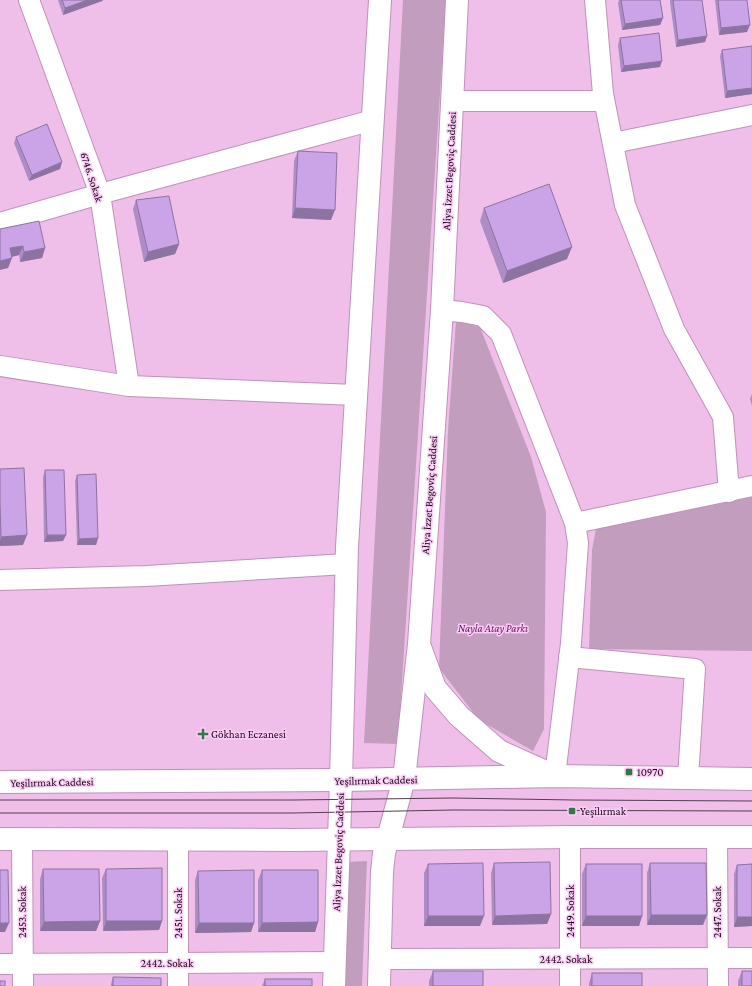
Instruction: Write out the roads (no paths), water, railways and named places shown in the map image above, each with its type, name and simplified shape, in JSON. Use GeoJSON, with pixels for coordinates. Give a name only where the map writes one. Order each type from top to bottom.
{"type":"FeatureCollection","features":[{"type":"Feature","properties":{"kind":"main road","name":"Aliya İzzet Begoviç Caddesi"},"geometry":{"type":"LineString","coordinates":[[334,986],[346,564],[380,0]]}},
{"type":"Feature","properties":{"kind":"main road","name":"Aliya İzzet Begoviç Caddesi"},"geometry":{"type":"LineString","coordinates":[[379,986],[382,872],[384,853],[404,779],[418,644],[442,310],[457,0]]}},
{"type":"Feature","properties":{"kind":"main road"},"geometry":{"type":"LineString","coordinates":[[418,644],[436,688],[459,716],[499,752],[555,776]]}},
{"type":"Feature","properties":{"kind":"main road","name":"Yeşilırmak Caddesi"},"geometry":{"type":"LineString","coordinates":[[0,782],[341,780],[555,776],[752,779]]}},
{"type":"Feature","properties":{"kind":"main road"},"geometry":{"type":"LineString","coordinates":[[0,839],[338,840],[570,837],[752,837]]}},
{"type":"Feature","properties":{"kind":"street","name":"6746. Sokak"},"geometry":{"type":"LineString","coordinates":[[29,0],[100,194],[129,386]]}},
{"type":"Feature","properties":{"kind":"street"},"geometry":{"type":"LineString","coordinates":[[595,0],[604,101],[625,205],[674,329],[723,417],[730,492]]}},
{"type":"Feature","properties":{"kind":"street"},"geometry":{"type":"LineString","coordinates":[[452,101],[604,101]]}},
{"type":"Feature","properties":{"kind":"street"},"geometry":{"type":"LineString","coordinates":[[613,143],[752,115]]}},
{"type":"Feature","properties":{"kind":"street"},"geometry":{"type":"LineString","coordinates":[[0,223],[100,194],[373,120]]}},
{"type":"Feature","properties":{"kind":"street"},"geometry":{"type":"LineString","coordinates":[[442,310],[483,316],[500,334],[575,523],[578,543],[569,657],[555,776]]}},
{"type":"Feature","properties":{"kind":"street"},"geometry":{"type":"LineString","coordinates":[[0,366],[129,386],[356,395]]}},
{"type":"Feature","properties":{"kind":"street"},"geometry":{"type":"LineString","coordinates":[[575,523],[730,492],[752,486]]}},
{"type":"Feature","properties":{"kind":"street"},"geometry":{"type":"LineString","coordinates":[[0,580],[146,576],[346,564]]}},
{"type":"Feature","properties":{"kind":"street"},"geometry":{"type":"LineString","coordinates":[[569,657],[695,669],[688,778]]}},
{"type":"Feature","properties":{"kind":"street","name":"2449. Sokak"},"geometry":{"type":"LineString","coordinates":[[570,837],[570,986]]}},
{"type":"Feature","properties":{"kind":"street","name":"2447. Sokak"},"geometry":{"type":"LineString","coordinates":[[717,837],[718,986]]}},
{"type":"Feature","properties":{"kind":"street","name":"2453. Sokak"},"geometry":{"type":"LineString","coordinates":[[22,839],[23,986]]}},
{"type":"Feature","properties":{"kind":"street","name":"2451. Sokak"},"geometry":{"type":"LineString","coordinates":[[178,839],[178,986]]}},
{"type":"Feature","properties":{"kind":"street","name":"2442. Sokak"},"geometry":{"type":"LineString","coordinates":[[380,959],[752,958]]}},
{"type":"Feature","properties":{"kind":"street","name":"2442. Sokak"},"geometry":{"type":"LineString","coordinates":[[0,964],[335,962]]}},
{"type":"Feature","properties":{"kind":"tram line"},"geometry":{"type":"LineString","coordinates":[[0,800],[293,800],[453,798],[752,801]]}},
{"type":"Feature","properties":{"kind":"tram line"},"geometry":{"type":"LineString","coordinates":[[0,813],[293,813],[453,810],[752,811]]}},
{"type":"Feature","properties":{"kind":"place","name":"Gökhan Eczanesi"},"geometry":{"type":"Point","coordinates":[203,734]}},
{"type":"Feature","properties":{"kind":"place","name":"10970"},"geometry":{"type":"Point","coordinates":[629,772]}},
{"type":"Feature","properties":{"kind":"place","name":"Yeşilırmak"},"geometry":{"type":"Point","coordinates":[572,811]}},
{"type":"Feature","properties":{"kind":"park label","name":"Nayla Atay Parkı"},"geometry":{"type":"Point","coordinates":[493,628]}}]}
